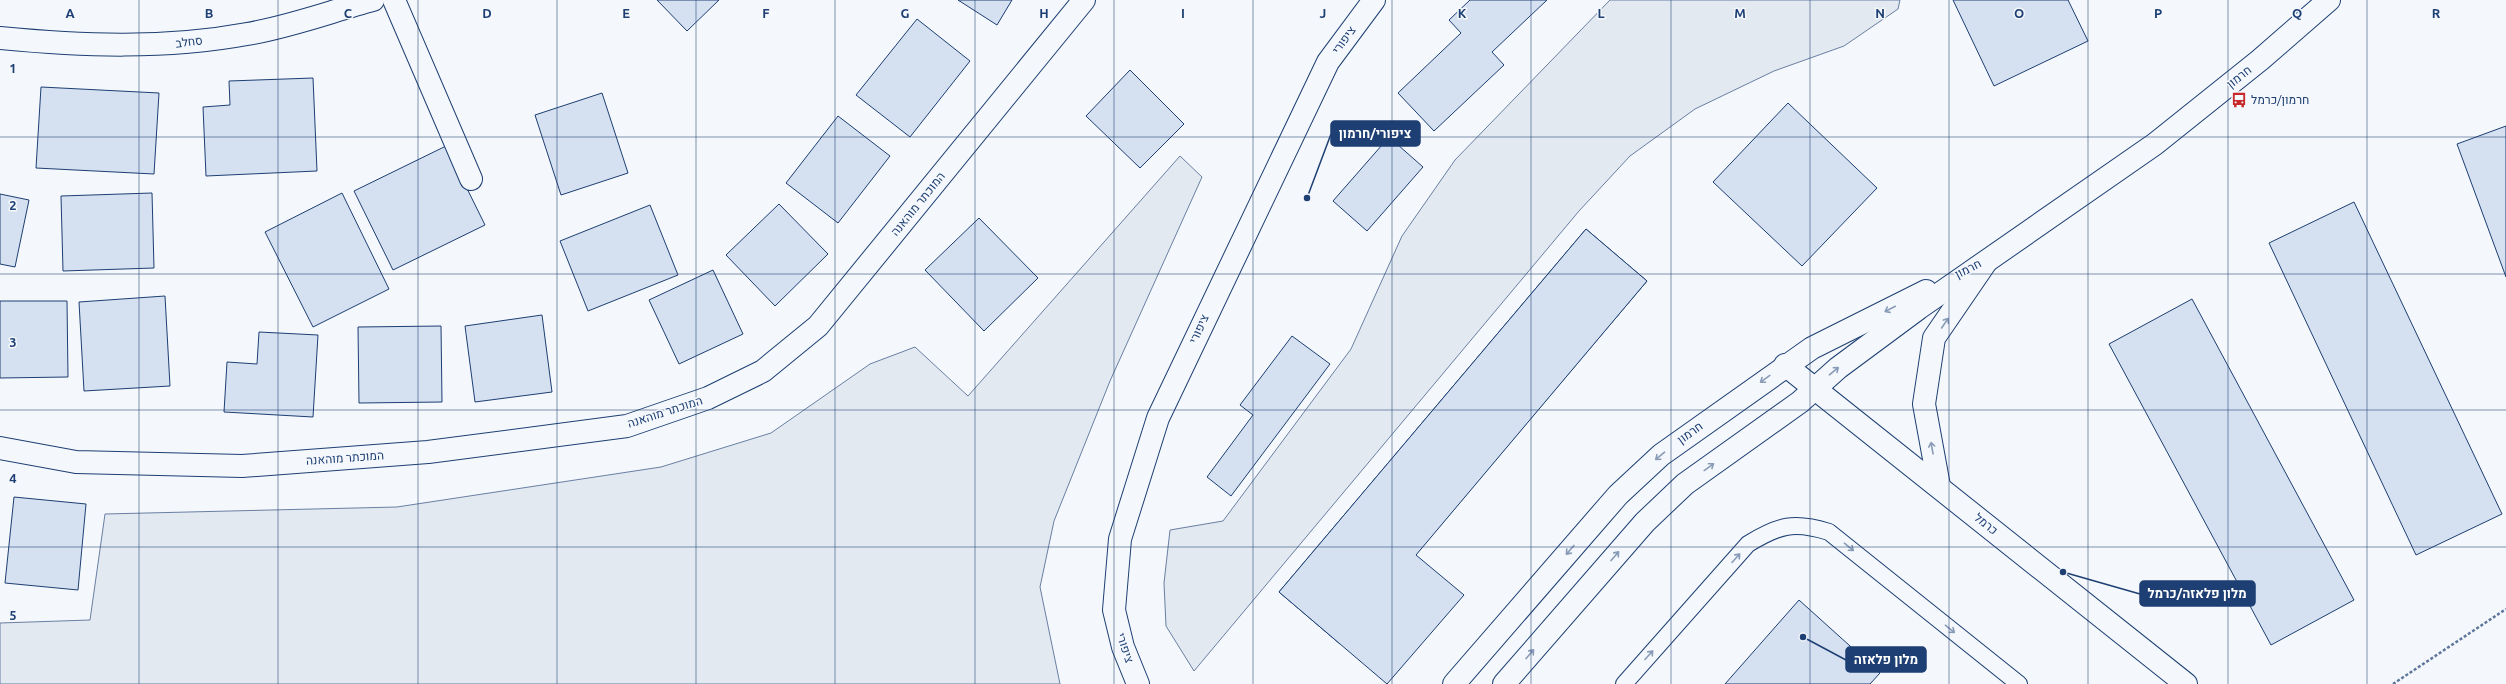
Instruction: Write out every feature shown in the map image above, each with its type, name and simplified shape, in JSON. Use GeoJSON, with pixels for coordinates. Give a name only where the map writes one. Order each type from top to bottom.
{"type":"FeatureCollection","features":[{"type":"Feature","properties":{"kind":"street","name":"סחלב"},"geometry":{"type":"LineString","coordinates":[[0,38],[56,44],[166,44],[248,34],[373,0]]}},
{"type":"Feature","properties":{"kind":"street"},"geometry":{"type":"LineString","coordinates":[[394,0],[471,179]]}},
{"type":"Feature","properties":{"kind":"street","name":"המוכתר מוהאנה"},"geometry":{"type":"LineString","coordinates":[[0,448],[76,462],[242,466],[428,452],[628,426],[708,398],[762,371],[818,326],[1084,0]]}},
{"type":"Feature","properties":{"kind":"street","name":"ציפורי"},"geometry":{"type":"LineString","coordinates":[[1138,684],[1123,646],[1114,610],[1120,539],[1158,418],[1328,62],[1374,0]]}},
{"type":"Feature","properties":{"kind":"street","name":"חרמון"},"geometry":{"type":"LineString","coordinates":[[1504,684],[1645,522],[1685,484],[1800,402],[1838,368],[1987,259],[2155,144],[2260,60],[2329,0]]}},
{"type":"Feature","properties":{"kind":"street"},"geometry":{"type":"LineString","coordinates":[[1939,486],[1924,404],[1934,338],[1987,259]]}},
{"type":"Feature","properties":{"kind":"street","name":"חרמון"},"geometry":{"type":"LineString","coordinates":[[1454,684],[1618,495],[1661,455],[1785,365],[1812,348],[1987,259]]}},
{"type":"Feature","properties":{"kind":"street","name":"כרמל"},"geometry":{"type":"LineString","coordinates":[[1785,365],[1816,388],[2186,684]]}},
{"type":"Feature","properties":{"kind":"lane"},"geometry":{"type":"LineString","coordinates":[[1624,684],[1748,544],[1773,529],[1806,524],[1829,532],[2019,684]]}},
{"type":"Feature","properties":{"kind":"path"},"geometry":{"type":"LineString","coordinates":[[2393,684],[2506,609]]}},
{"type":"Feature","properties":{"kind":"shaded area"},"geometry":{"type":"Polygon","coordinates":[[[1610,0],[1900,0],[1898,9],[1844,46],[1774,71],[1695,109],[1630,156],[1579,211],[1194,671],[1166,626],[1164,583],[1170,530],[1223,521],[1351,349],[1402,236],[1455,160],[1610,0]]]}},
{"type":"Feature","properties":{"kind":"shaded area"},"geometry":{"type":"Polygon","coordinates":[[[1180,156],[1202,177],[1110,381],[1054,521],[1040,587],[1060,684],[0,684],[0,623],[90,620],[105,514],[397,507],[661,467],[771,433],[870,364],[915,347],[968,396],[1180,156]]]}},
{"type":"Feature","properties":{"kind":"building"},"geometry":{"type":"Polygon","coordinates":[[[657,0],[719,0],[687,31],[657,0]]]}},
{"type":"Feature","properties":{"kind":"building"},"geometry":{"type":"Polygon","coordinates":[[[958,0],[1012,0],[997,25],[958,0]]]}},
{"type":"Feature","properties":{"kind":"building"},"geometry":{"type":"Polygon","coordinates":[[[1470,0],[1547,0],[1492,52],[1504,65],[1434,131],[1398,93],[1461,33],[1449,20],[1470,0]]]}},
{"type":"Feature","properties":{"kind":"building"},"geometry":{"type":"Polygon","coordinates":[[[1953,0],[2068,0],[2088,41],[1994,86],[1953,0]]]}},
{"type":"Feature","properties":{"kind":"building"},"geometry":{"type":"Polygon","coordinates":[[[917,19],[970,61],[910,137],[856,95],[917,19]]]}},
{"type":"Feature","properties":{"kind":"building"},"geometry":{"type":"Polygon","coordinates":[[[1130,70],[1184,124],[1140,168],[1086,116],[1130,70]]]}},
{"type":"Feature","properties":{"kind":"building"},"geometry":{"type":"Polygon","coordinates":[[[313,78],[317,171],[206,176],[203,107],[230,105],[229,81],[313,78]]]}},
{"type":"Feature","properties":{"kind":"building"},"geometry":{"type":"Polygon","coordinates":[[[41,87],[159,93],[154,174],[36,168],[41,87]]]}},
{"type":"Feature","properties":{"kind":"building"},"geometry":{"type":"Polygon","coordinates":[[[602,93],[628,173],[561,195],[535,115],[602,93]]]}},
{"type":"Feature","properties":{"kind":"building"},"geometry":{"type":"Polygon","coordinates":[[[1788,103],[1877,188],[1802,266],[1713,182],[1788,103]]]}},
{"type":"Feature","properties":{"kind":"building"},"geometry":{"type":"Polygon","coordinates":[[[838,116],[890,156],[838,223],[786,183],[838,116]]]}},
{"type":"Feature","properties":{"kind":"building"},"geometry":{"type":"Polygon","coordinates":[[[2506,126],[2506,277],[2457,144],[2506,126]]]}},
{"type":"Feature","properties":{"kind":"building"},"geometry":{"type":"Polygon","coordinates":[[[1389,137],[1423,167],[1367,231],[1333,201],[1389,137]]]}},
{"type":"Feature","properties":{"kind":"building"},"geometry":{"type":"Polygon","coordinates":[[[446,146],[485,225],[393,270],[354,191],[446,146]]]}},
{"type":"Feature","properties":{"kind":"building"},"geometry":{"type":"Polygon","coordinates":[[[152,193],[154,268],[63,271],[61,196],[152,193]]]}},
{"type":"Feature","properties":{"kind":"building"},"geometry":{"type":"Polygon","coordinates":[[[342,193],[389,289],[313,327],[265,232],[342,193]]]}},
{"type":"Feature","properties":{"kind":"building"},"geometry":{"type":"Polygon","coordinates":[[[0,194],[29,200],[15,267],[0,264],[0,194]]]}},
{"type":"Feature","properties":{"kind":"building"},"geometry":{"type":"Polygon","coordinates":[[[2354,202],[2502,514],[2416,555],[2269,243],[2354,202]]]}},
{"type":"Feature","properties":{"kind":"building"},"geometry":{"type":"Polygon","coordinates":[[[779,204],[828,254],[775,306],[726,255],[779,204]]]}},
{"type":"Feature","properties":{"kind":"building"},"geometry":{"type":"Polygon","coordinates":[[[650,205],[678,275],[588,311],[560,241],[650,205]]]}},
{"type":"Feature","properties":{"kind":"building"},"geometry":{"type":"Polygon","coordinates":[[[979,218],[1038,278],[984,331],[925,270],[979,218]]]}},
{"type":"Feature","properties":{"kind":"building"},"geometry":{"type":"Polygon","coordinates":[[[1586,229],[1647,281],[1340,644],[1279,592],[1586,229]]]}},
{"type":"Feature","properties":{"kind":"building"},"geometry":{"type":"Polygon","coordinates":[[[1586,229],[1647,281],[1416,555],[1464,595],[1387,684],[1279,592],[1586,229]]]}},
{"type":"Feature","properties":{"kind":"building"},"geometry":{"type":"Polygon","coordinates":[[[713,270],[743,334],[679,364],[649,300],[713,270]]]}},
{"type":"Feature","properties":{"kind":"building"},"geometry":{"type":"Polygon","coordinates":[[[165,296],[170,386],[84,391],[79,302],[165,296]]]}},
{"type":"Feature","properties":{"kind":"building"},"geometry":{"type":"Polygon","coordinates":[[[2192,299],[2354,600],[2271,645],[2109,344],[2192,299]]]}},
{"type":"Feature","properties":{"kind":"building"},"geometry":{"type":"Polygon","coordinates":[[[0,301],[67,301],[68,377],[0,378],[0,301]]]}},
{"type":"Feature","properties":{"kind":"building"},"geometry":{"type":"Polygon","coordinates":[[[542,315],[552,392],[475,402],[465,326],[542,315]]]}},
{"type":"Feature","properties":{"kind":"building"},"geometry":{"type":"Polygon","coordinates":[[[441,326],[442,402],[359,403],[358,327],[441,326]]]}},
{"type":"Feature","properties":{"kind":"building"},"geometry":{"type":"Polygon","coordinates":[[[259,332],[318,335],[313,417],[224,412],[227,362],[257,364],[259,332]]]}},
{"type":"Feature","properties":{"kind":"building"},"geometry":{"type":"Polygon","coordinates":[[[1292,336],[1330,364],[1231,496],[1207,477],[1253,415],[1240,405],[1292,336]]]}},
{"type":"Feature","properties":{"kind":"building"},"geometry":{"type":"Polygon","coordinates":[[[14,497],[86,504],[78,590],[5,583],[14,497]]]}},
{"type":"Feature","properties":{"kind":"building"},"geometry":{"type":"Polygon","coordinates":[[[1799,600],[1880,673],[1870,684],[1725,684],[1799,600]]]}},
{"type":"Feature","properties":{"kind":"place","name":"חרמון/כרמל"},"geometry":{"type":"Point","coordinates":[2239,100]}},
{"type":"Feature","properties":{"kind":"place","name":"ציפורי/חרמון"},"geometry":{"type":"Point","coordinates":[1307,198]}},
{"type":"Feature","properties":{"kind":"place","name":"מלון פלאזה/כרמל"},"geometry":{"type":"Point","coordinates":[2063,572]}},
{"type":"Feature","properties":{"kind":"place","name":"מלון פלאזה"},"geometry":{"type":"Point","coordinates":[1803,637]}}]}
